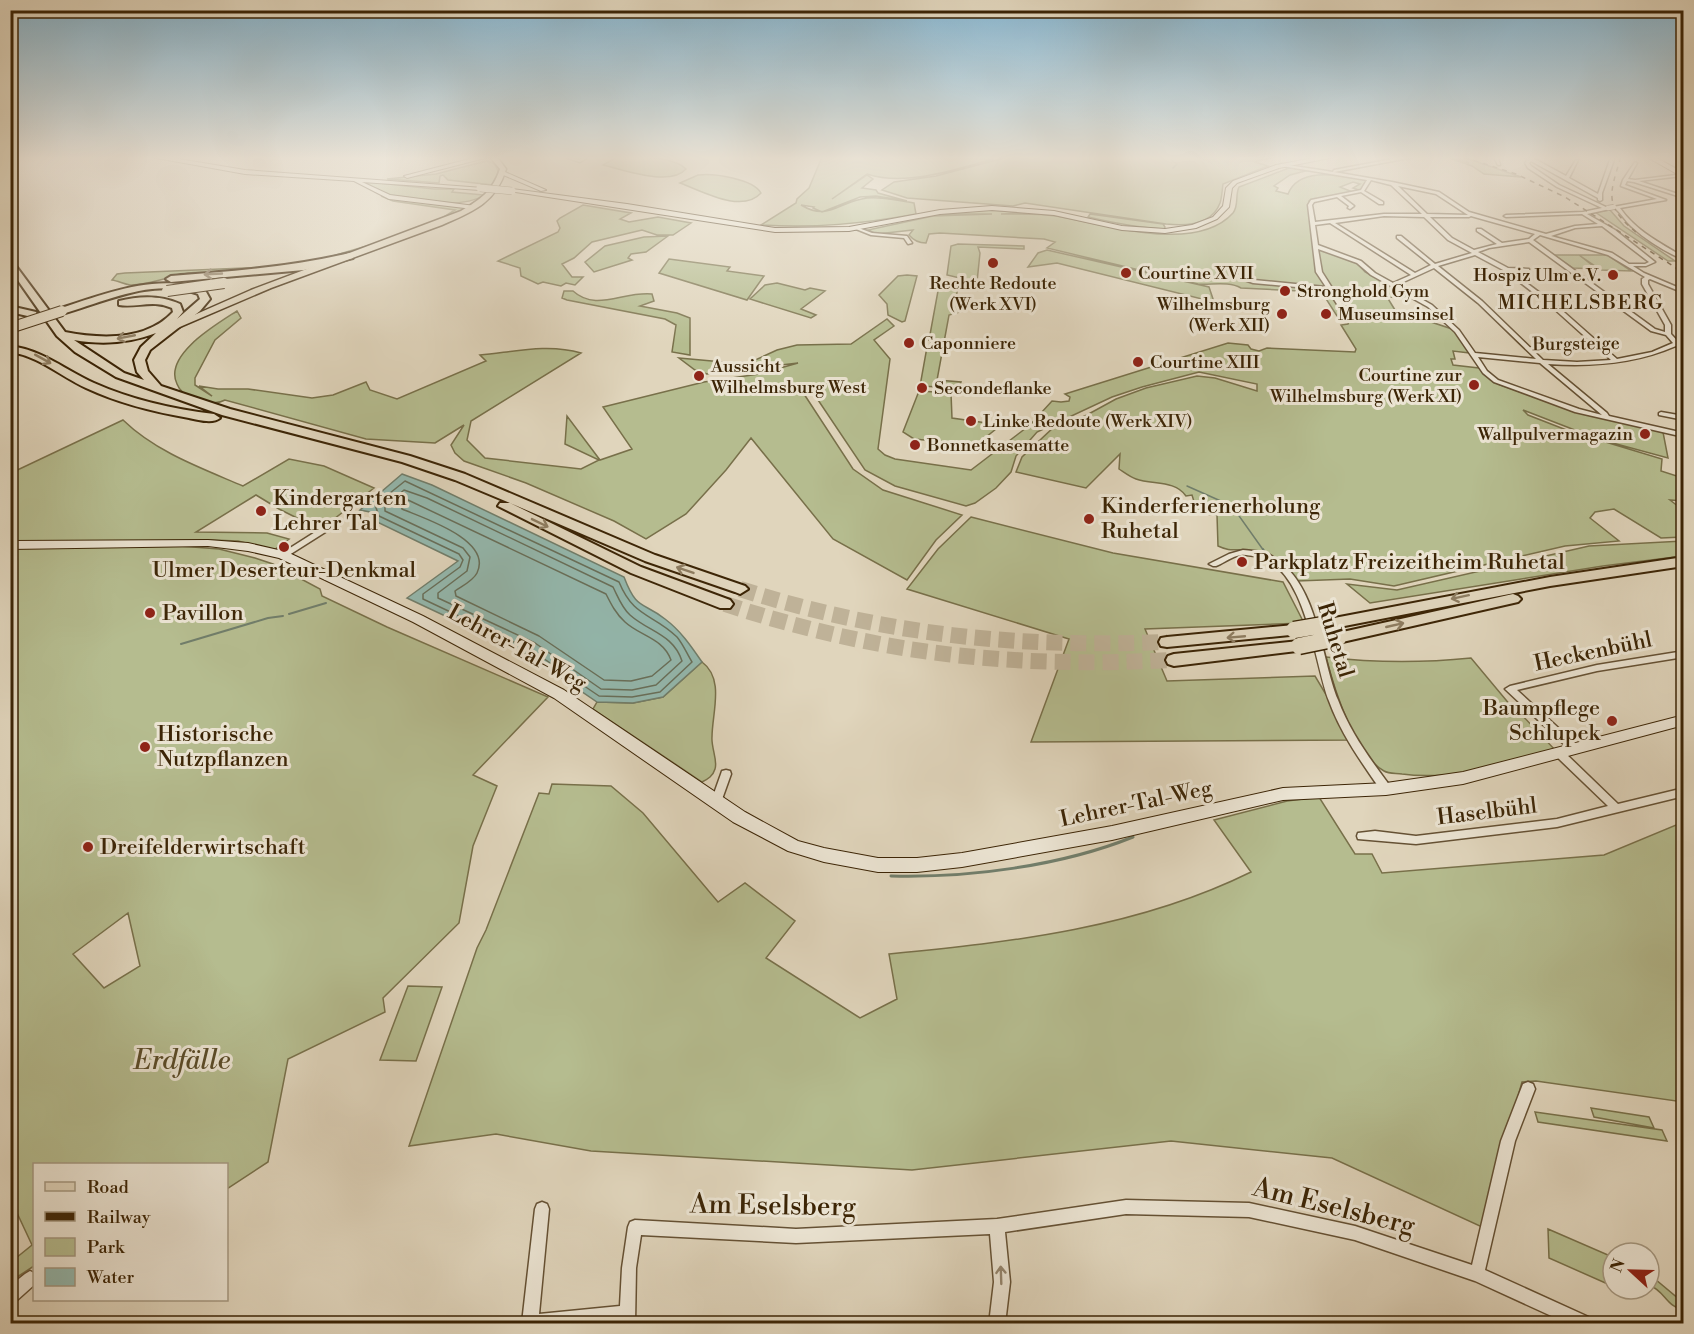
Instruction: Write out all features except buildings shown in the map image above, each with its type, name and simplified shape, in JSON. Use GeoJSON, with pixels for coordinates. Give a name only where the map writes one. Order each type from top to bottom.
{"type":"FeatureCollection","features":[{"type":"Feature","properties":{"kind":"highway"},"geometry":{"type":"LineString","coordinates":[[79,311],[123,298],[224,283],[350,256]]}},
{"type":"Feature","properties":{"kind":"highway"},"geometry":{"type":"LineString","coordinates":[[10,261],[61,334],[79,350],[120,375],[166,393],[226,412],[406,459],[460,477],[650,558],[740,589]]}},
{"type":"Feature","properties":{"kind":"highway"},"geometry":{"type":"LineString","coordinates":[[61,313],[147,283],[313,265]]}},
{"type":"Feature","properties":{"kind":"highway"},"geometry":{"type":"LineString","coordinates":[[10,280],[38,325],[81,363],[109,379],[150,396],[214,417],[366,456],[448,482],[494,501],[636,570],[725,604]]}},
{"type":"Feature","properties":{"kind":"highway"},"geometry":{"type":"LineString","coordinates":[[14,328],[132,291],[156,286],[185,286],[202,292],[205,299],[202,304],[143,351],[139,365],[147,379],[166,393]]}},
{"type":"Feature","properties":{"kind":"highway"},"geometry":{"type":"LineString","coordinates":[[61,313],[149,300],[172,303],[178,312],[159,327],[128,337],[94,340],[61,334]]}},
{"type":"Feature","properties":{"kind":"highway"},"geometry":{"type":"LineString","coordinates":[[10,309],[32,314]]}},
{"type":"Feature","properties":{"kind":"highway"},"geometry":{"type":"LineString","coordinates":[[10,349],[42,357],[72,376],[111,393],[168,410],[214,417]]}},
{"type":"Feature","properties":{"kind":"highway"},"geometry":{"type":"LineString","coordinates":[[1174,660],[1296,638],[1329,624],[1476,594],[1683,561]]}},
{"type":"Feature","properties":{"kind":"highway"},"geometry":{"type":"LineString","coordinates":[[1167,642],[1338,638],[1493,603],[1683,571]]}},
{"type":"Feature","properties":{"kind":"main road"},"geometry":{"type":"LineString","coordinates":[[170,329],[279,282],[426,230],[447,219]]}},
{"type":"Feature","properties":{"kind":"main road"},"geometry":{"type":"LineString","coordinates":[[696,219],[792,230],[858,228],[903,219]]}},
{"type":"Feature","properties":{"kind":"main road"},"geometry":{"type":"LineString","coordinates":[[699,219],[728,224]]}},
{"type":"Feature","properties":{"kind":"main road"},"geometry":{"type":"LineString","coordinates":[[1085,219],[1137,230],[1181,229],[1204,224],[1212,219]]}},
{"type":"Feature","properties":{"kind":"main road","name":"Lehrer-Tal-Weg"},"geometry":{"type":"LineString","coordinates":[[10,545],[208,543],[248,547],[284,555],[418,619],[559,694],[759,829],[794,846],[848,861],[893,866],[962,860],[1056,844],[1283,794],[1386,789],[1463,778],[1683,720]]}},
{"type":"Feature","properties":{"kind":"street"},"geometry":{"type":"LineString","coordinates":[[1312,219],[1319,272],[1345,313],[1342,314]]}},
{"type":"Feature","properties":{"kind":"street"},"geometry":{"type":"LineString","coordinates":[[1312,224],[1352,219]]}},
{"type":"Feature","properties":{"kind":"street"},"geometry":{"type":"LineString","coordinates":[[1429,219],[1450,239],[1507,270],[1554,306],[1614,360]]}},
{"type":"Feature","properties":{"kind":"street"},"geometry":{"type":"LineString","coordinates":[[1490,219],[1605,252],[1683,292]]}},
{"type":"Feature","properties":{"kind":"street"},"geometry":{"type":"LineString","coordinates":[[1593,219],[1613,231],[1653,261],[1646,265],[1629,265]]}},
{"type":"Feature","properties":{"kind":"street"},"geometry":{"type":"LineString","coordinates":[[1626,219],[1641,233],[1683,259]]}},
{"type":"Feature","properties":{"kind":"street"},"geometry":{"type":"LineString","coordinates":[[1331,222],[1414,275]]}},
{"type":"Feature","properties":{"kind":"street"},"geometry":{"type":"LineString","coordinates":[[1547,235],[1575,227],[1601,225]]}},
{"type":"Feature","properties":{"kind":"street"},"geometry":{"type":"LineString","coordinates":[[858,228],[869,234],[905,237],[910,243]]}},
{"type":"Feature","properties":{"kind":"street"},"geometry":{"type":"LineString","coordinates":[[1479,230],[1502,245]]}},
{"type":"Feature","properties":{"kind":"street"},"geometry":{"type":"LineString","coordinates":[[1394,285],[1436,265],[1502,245],[1530,240],[1540,233]]}},
{"type":"Feature","properties":{"kind":"street"},"geometry":{"type":"LineString","coordinates":[[1399,237],[1480,302],[1542,362],[1605,414],[1606,418]]}},
{"type":"Feature","properties":{"kind":"street"},"geometry":{"type":"LineString","coordinates":[[1530,240],[1653,330],[1668,334],[1683,352]]}},
{"type":"Feature","properties":{"kind":"street"},"geometry":{"type":"LineString","coordinates":[[1315,246],[1359,262],[1373,274],[1430,306],[1457,331],[1485,372],[1500,384],[1606,418],[1683,435]]}},
{"type":"Feature","properties":{"kind":"street"},"geometry":{"type":"LineString","coordinates":[[1507,270],[1527,270]]}},
{"type":"Feature","properties":{"kind":"street"},"geometry":{"type":"LineString","coordinates":[[1235,276],[1329,289]]}},
{"type":"Feature","properties":{"kind":"street"},"geometry":{"type":"LineString","coordinates":[[1650,277],[1644,281],[1668,325],[1668,334]]}},
{"type":"Feature","properties":{"kind":"street","name":"Burgsteige"},"geometry":{"type":"LineString","coordinates":[[1474,355],[1542,362],[1581,363],[1653,355],[1676,344]]}},
{"type":"Feature","properties":{"kind":"street"},"geometry":{"type":"LineString","coordinates":[[1661,414],[1683,419]]}},
{"type":"Feature","properties":{"kind":"street"},"geometry":{"type":"LineString","coordinates":[[1667,432],[1683,419]]}},
{"type":"Feature","properties":{"kind":"street"},"geometry":{"type":"LineString","coordinates":[[284,555],[323,531]]}},
{"type":"Feature","properties":{"kind":"street","name":"Ruhetal"},"geometry":{"type":"LineString","coordinates":[[1213,564],[1239,553],[1251,553],[1267,558],[1286,572],[1295,583],[1306,608],[1341,721],[1386,789]]}},
{"type":"Feature","properties":{"kind":"street","name":"Heckenbühl"},"geometry":{"type":"LineString","coordinates":[[1567,751],[1510,689],[1597,668],[1683,654]]}},
{"type":"Feature","properties":{"kind":"street"},"geometry":{"type":"LineString","coordinates":[[1567,751],[1616,808]]}},
{"type":"Feature","properties":{"kind":"street"},"geometry":{"type":"LineString","coordinates":[[717,802],[726,774]]}},
{"type":"Feature","properties":{"kind":"street","name":"Haselbühl"},"geometry":{"type":"LineString","coordinates":[[1362,836],[1377,835],[1416,840],[1557,823],[1681,795]]}},
{"type":"Feature","properties":{"kind":"street"},"geometry":{"type":"LineString","coordinates":[[1477,1274],[1508,1141],[1528,1089]]}},
{"type":"Feature","properties":{"kind":"street","name":"Am Eselsberg"},"geometry":{"type":"LineString","coordinates":[[542,1209],[530,1323],[628,1318],[629,1268],[635,1227],[796,1236],[997,1226],[1126,1207],[1249,1210],[1355,1233],[1477,1274],[1588,1323]]}},
{"type":"Feature","properties":{"kind":"street"},"geometry":{"type":"LineString","coordinates":[[997,1226],[1002,1282],[997,1323]]}},
{"type":"Feature","properties":{"kind":"street"},"geometry":{"type":"LineString","coordinates":[[10,1297],[30,1279]]}},
{"type":"Feature","properties":{"kind":"green space"},"geometry":{"type":"Polygon","coordinates":[[[440,219],[447,219],[417,233],[363,252],[307,264],[252,271],[188,273],[136,285],[112,280],[117,274],[125,273],[266,267],[319,260],[431,225],[440,219]]]}},
{"type":"Feature","properties":{"kind":"green space"},"geometry":{"type":"Polygon","coordinates":[[[621,219],[629,222],[670,219],[691,223],[673,235],[657,235],[642,230],[592,242],[574,258],[562,264],[572,277],[583,277],[575,285],[566,283],[561,286],[543,282],[538,284],[521,276],[520,268],[498,261],[558,232],[560,228],[557,221],[621,219]]]}},
{"type":"Feature","properties":{"kind":"green space"},"geometry":{"type":"Polygon","coordinates":[[[770,219],[882,219],[801,226],[761,225],[770,219]]]}},
{"type":"Feature","properties":{"kind":"green space"},"geometry":{"type":"Polygon","coordinates":[[[918,219],[1073,219],[1148,233],[1172,234],[1196,232],[1216,225],[1224,219],[1312,219],[1320,272],[1318,248],[1356,262],[1365,272],[1411,295],[1406,298],[1387,297],[1395,310],[1455,330],[1470,353],[1453,351],[1455,359],[1451,359],[1453,365],[1479,368],[1498,384],[1577,412],[1663,432],[1668,458],[1598,439],[1523,410],[1528,415],[1569,431],[1662,459],[1661,471],[1683,478],[1683,501],[1670,500],[1683,510],[1683,537],[1661,538],[1614,509],[1595,512],[1590,518],[1619,541],[1565,546],[1394,586],[1350,579],[1297,581],[1281,564],[1268,556],[1253,551],[1229,550],[1218,546],[1217,515],[1189,513],[1196,508],[1192,495],[1186,496],[1170,485],[1143,481],[1128,475],[1119,469],[1120,454],[1086,488],[1016,472],[1022,457],[1054,427],[1085,416],[1116,399],[1146,388],[1197,376],[1215,378],[1257,391],[1257,384],[1199,372],[1112,397],[1037,432],[1016,456],[1011,472],[996,488],[975,503],[966,506],[895,486],[865,470],[810,388],[804,394],[853,469],[883,490],[962,515],[936,540],[907,580],[833,539],[751,438],[686,514],[646,539],[614,521],[526,483],[464,461],[455,453],[451,445],[464,425],[435,443],[366,439],[225,400],[213,403],[191,397],[180,389],[175,373],[178,362],[194,342],[237,311],[241,318],[215,340],[195,378],[195,385],[212,396],[199,386],[218,389],[248,389],[312,398],[333,395],[366,382],[370,390],[397,399],[486,361],[480,355],[543,348],[569,350],[581,353],[471,421],[467,440],[485,458],[581,469],[599,460],[565,444],[567,416],[600,460],[632,449],[603,407],[704,382],[759,374],[798,363],[707,374],[695,370],[679,358],[734,363],[751,362],[777,350],[797,345],[851,344],[887,319],[894,326],[874,340],[890,359],[878,449],[895,459],[971,470],[1030,425],[1052,401],[1069,401],[1070,397],[1065,394],[1228,343],[1248,345],[1251,349],[1259,351],[1267,348],[1355,352],[1356,349],[1341,325],[1348,324],[1349,321],[1337,316],[1320,292],[1241,288],[1226,284],[1198,284],[1047,248],[1055,242],[1044,239],[940,233],[929,234],[926,243],[923,243],[909,235],[913,230],[877,234],[868,230],[918,219]]]}},
{"type":"Feature","properties":{"kind":"green space"},"geometry":{"type":"Polygon","coordinates":[[[1099,219],[1128,219],[1163,224],[1165,227],[1164,229],[1099,219]]]}},
{"type":"Feature","properties":{"kind":"green space"},"geometry":{"type":"Polygon","coordinates":[[[1134,219],[1205,219],[1181,225],[1134,219]]]}},
{"type":"Feature","properties":{"kind":"green space"},"geometry":{"type":"Polygon","coordinates":[[[1606,219],[1618,219],[1624,226],[1675,261],[1668,261],[1606,219]]]}},
{"type":"Feature","properties":{"kind":"green space"},"geometry":{"type":"Polygon","coordinates":[[[668,236],[646,252],[631,254],[628,258],[632,260],[594,272],[585,262],[605,246],[644,237],[668,236]]]}},
{"type":"Feature","properties":{"kind":"green space"},"geometry":{"type":"Polygon","coordinates":[[[958,244],[1024,246],[1024,249],[978,247],[980,253],[977,282],[947,275],[951,246],[958,244]]]}},
{"type":"Feature","properties":{"kind":"green space"},"geometry":{"type":"Polygon","coordinates":[[[1047,250],[1209,287],[1214,302],[1057,263],[1028,267],[1038,253],[1047,250]]]}},
{"type":"Feature","properties":{"kind":"green space"},"geometry":{"type":"Polygon","coordinates":[[[1554,255],[1579,255],[1597,269],[1573,268],[1554,255]]]}},
{"type":"Feature","properties":{"kind":"green space"},"geometry":{"type":"Polygon","coordinates":[[[1579,255],[1607,255],[1631,271],[1601,270],[1579,255]]]}},
{"type":"Feature","properties":{"kind":"green space"},"geometry":{"type":"Polygon","coordinates":[[[669,259],[730,267],[727,271],[764,276],[747,300],[659,273],[669,259]]]}},
{"type":"Feature","properties":{"kind":"green space"},"geometry":{"type":"Polygon","coordinates":[[[898,276],[917,276],[905,321],[902,322],[888,315],[887,304],[879,295],[898,276]]]}},
{"type":"Feature","properties":{"kind":"green space"},"geometry":{"type":"Polygon","coordinates":[[[940,280],[959,284],[955,301],[968,302],[967,310],[949,315],[937,380],[961,382],[959,388],[920,386],[927,347],[930,347],[931,341],[929,340],[940,280]]]}},
{"type":"Feature","properties":{"kind":"green space"},"geometry":{"type":"Polygon","coordinates":[[[777,283],[805,290],[810,288],[825,291],[801,309],[816,315],[811,318],[750,299],[765,285],[777,283]]]}},
{"type":"Feature","properties":{"kind":"green space"},"geometry":{"type":"Polygon","coordinates":[[[564,291],[573,291],[591,300],[652,294],[654,301],[640,306],[677,313],[690,318],[690,355],[672,352],[676,325],[665,319],[567,300],[562,298],[564,291]]]}},
{"type":"Feature","properties":{"kind":"green space"},"geometry":{"type":"Polygon","coordinates":[[[919,391],[951,393],[952,418],[1001,425],[976,445],[914,439],[903,432],[919,391]]]}},
{"type":"Feature","properties":{"kind":"green space"},"geometry":{"type":"Polygon","coordinates":[[[123,420],[164,450],[243,486],[289,459],[324,466],[374,488],[334,519],[323,531],[256,495],[196,532],[267,533],[289,539],[274,550],[238,541],[212,540],[11,543],[11,473],[123,420]]]}},
{"type":"Feature","properties":{"kind":"green space"},"geometry":{"type":"Polygon","coordinates":[[[971,517],[1113,553],[1283,582],[1304,623],[1145,629],[1167,681],[1315,676],[1353,740],[1031,742],[1069,639],[907,589],[938,549],[971,517]]]}},
{"type":"Feature","properties":{"kind":"green space"},"geometry":{"type":"Polygon","coordinates":[[[1683,541],[1683,556],[1603,566],[1370,603],[1347,584],[1397,590],[1589,546],[1683,541]]]}},
{"type":"Feature","properties":{"kind":"green space","name":"Erdfälle"},"geometry":{"type":"Polygon","coordinates":[[[166,545],[219,549],[255,558],[273,564],[320,589],[322,596],[387,627],[548,697],[473,775],[497,786],[473,846],[459,923],[383,998],[385,1012],[288,1059],[268,1162],[228,1188],[228,1163],[33,1163],[33,1267],[11,1281],[11,1262],[32,1245],[11,1200],[11,547],[166,545]],[[128,913],[73,954],[104,988],[140,966],[128,913]]]}},
{"type":"Feature","properties":{"kind":"green space"},"geometry":{"type":"Polygon","coordinates":[[[1326,657],[1398,662],[1471,658],[1516,712],[1519,712],[1557,752],[1461,773],[1422,776],[1386,772],[1373,762],[1355,736],[1334,686],[1326,657]]]}},
{"type":"Feature","properties":{"kind":"green space"},"geometry":{"type":"Polygon","coordinates":[[[702,662],[709,669],[715,687],[712,741],[716,766],[712,775],[702,782],[593,709],[597,702],[633,703],[663,697],[702,662]]]}},
{"type":"Feature","properties":{"kind":"green space"},"geometry":{"type":"Polygon","coordinates":[[[552,784],[611,786],[643,813],[718,902],[745,883],[795,921],[766,958],[860,1018],[897,999],[889,954],[982,944],[1074,930],[1164,907],[1251,872],[1214,820],[1287,801],[1319,797],[1355,854],[1372,854],[1382,873],[1604,855],[1676,825],[1683,829],[1683,1102],[1536,1081],[1522,1082],[1482,1227],[1332,1158],[1171,1141],[912,1170],[591,1151],[496,1134],[409,1146],[477,948],[539,793],[549,794],[552,784]]]}},
{"type":"Feature","properties":{"kind":"green space"},"geometry":{"type":"Polygon","coordinates":[[[408,986],[442,987],[416,1061],[380,1060],[408,986]]]}},
{"type":"Feature","properties":{"kind":"green space"},"geometry":{"type":"Polygon","coordinates":[[[1591,1108],[1649,1117],[1654,1128],[1594,1117],[1591,1108]]]}},
{"type":"Feature","properties":{"kind":"green space"},"geometry":{"type":"Polygon","coordinates":[[[1535,1112],[1662,1130],[1667,1141],[1538,1122],[1535,1112]]]}},
{"type":"Feature","properties":{"kind":"green space"},"geometry":{"type":"Polygon","coordinates":[[[1548,1229],[1601,1252],[1601,1281],[1549,1258],[1548,1229]]]}},
{"type":"Feature","properties":{"kind":"green space"},"geometry":{"type":"Polygon","coordinates":[[[1661,1284],[1680,1300],[1683,1310],[1673,1305],[1661,1293],[1661,1284]]]}},
{"type":"Feature","properties":{"kind":"water"},"geometry":{"type":"Polygon","coordinates":[[[402,474],[432,485],[624,577],[637,600],[676,629],[702,662],[663,697],[633,703],[597,702],[528,655],[407,598],[458,561],[375,521],[370,512],[360,510],[402,474]]]}},
{"type":"Feature","properties":{"kind":"waterway"},"geometry":{"type":"LineString","coordinates":[[1187,486],[1232,506],[1264,551]]}},
{"type":"Feature","properties":{"kind":"waterway"},"geometry":{"type":"LineString","coordinates":[[1263,549],[1266,554]]}},
{"type":"Feature","properties":{"kind":"waterway"},"geometry":{"type":"LineString","coordinates":[[289,614],[326,603]]}},
{"type":"Feature","properties":{"kind":"waterway"},"geometry":{"type":"LineString","coordinates":[[181,644],[268,618],[283,616]]}},
{"type":"Feature","properties":{"kind":"waterway"},"geometry":{"type":"LineString","coordinates":[[891,876],[952,875],[1014,868],[1076,856],[1133,837]]}},
{"type":"Feature","properties":{"kind":"tunnel"},"geometry":{"type":"LineString","coordinates":[[740,589],[847,618],[951,635],[1057,643],[1167,642]]}},
{"type":"Feature","properties":{"kind":"tunnel"},"geometry":{"type":"LineString","coordinates":[[725,604],[838,635],[947,654],[1057,662],[1174,660]]}},
{"type":"Feature","properties":{"kind":"tram line"},"geometry":{"type":"LineString","coordinates":[[10,1316],[17,1324]]}},
{"type":"Feature","properties":{"kind":"railway"},"geometry":{"type":"LineString","coordinates":[[1600,219],[1684,273]]}},
{"type":"Feature","properties":{"kind":"railway"},"geometry":{"type":"LineString","coordinates":[[1622,219],[1637,233]]}},
{"type":"Feature","properties":{"kind":"place","name":"Rechte Redoute (Werk XVI)"},"geometry":{"type":"Point","coordinates":[993,263]}},
{"type":"Feature","properties":{"kind":"place","name":"Courtine XVII"},"geometry":{"type":"Point","coordinates":[1126,273]}},
{"type":"Feature","properties":{"kind":"place","name":"Hospiz Ulm e.V."},"geometry":{"type":"Point","coordinates":[1613,275]}},
{"type":"Feature","properties":{"kind":"place","name":"Stronghold Gym"},"geometry":{"type":"Point","coordinates":[1285,291]}},
{"type":"Feature","properties":{"kind":"place","name":"Wilhelmsburg (Werk XII)"},"geometry":{"type":"Point","coordinates":[1282,314]}},
{"type":"Feature","properties":{"kind":"place","name":"Museumsinsel"},"geometry":{"type":"Point","coordinates":[1326,314]}},
{"type":"Feature","properties":{"kind":"place","name":"Caponniere"},"geometry":{"type":"Point","coordinates":[909,343]}},
{"type":"Feature","properties":{"kind":"place","name":"Courtine XIII"},"geometry":{"type":"Point","coordinates":[1138,362]}},
{"type":"Feature","properties":{"kind":"place","name":"Aussicht Wilhelmsburg West"},"geometry":{"type":"Point","coordinates":[699,376]}},
{"type":"Feature","properties":{"kind":"place","name":"Courtine zur Wilhelmsburg (Werk XI)"},"geometry":{"type":"Point","coordinates":[1474,385]}},
{"type":"Feature","properties":{"kind":"place","name":"Secondeflanke"},"geometry":{"type":"Point","coordinates":[922,388]}},
{"type":"Feature","properties":{"kind":"place","name":"Linke Redoute (Werk XIV)"},"geometry":{"type":"Point","coordinates":[971,421]}},
{"type":"Feature","properties":{"kind":"place","name":"Wallpulvermagazin"},"geometry":{"type":"Point","coordinates":[1645,434]}},
{"type":"Feature","properties":{"kind":"place","name":"Bonnetkasematte"},"geometry":{"type":"Point","coordinates":[915,445]}},
{"type":"Feature","properties":{"kind":"place","name":"Kindergarten Lehrer Tal"},"geometry":{"type":"Point","coordinates":[261,511]}},
{"type":"Feature","properties":{"kind":"place","name":"Kinderferienerholung Ruhetal"},"geometry":{"type":"Point","coordinates":[1089,519]}},
{"type":"Feature","properties":{"kind":"place","name":"Ulmer Deserteur-Denkmal"},"geometry":{"type":"Point","coordinates":[284,547]}},
{"type":"Feature","properties":{"kind":"place","name":"Parkplatz Freizeitheim Ruhetal"},"geometry":{"type":"Point","coordinates":[1242,562]}},
{"type":"Feature","properties":{"kind":"place","name":"Pavillon"},"geometry":{"type":"Point","coordinates":[150,613]}},
{"type":"Feature","properties":{"kind":"place","name":"Baumpflege Schlupek"},"geometry":{"type":"Point","coordinates":[1612,721]}},
{"type":"Feature","properties":{"kind":"place","name":"Historische Nutzpflanzen"},"geometry":{"type":"Point","coordinates":[145,747]}},
{"type":"Feature","properties":{"kind":"place","name":"Dreifelderwirtschaft"},"geometry":{"type":"Point","coordinates":[88,847]}},
{"type":"Feature","properties":{"kind":"district","name":"MICHELSBERG"},"geometry":{"type":"Point","coordinates":[1581,303]}}]}
